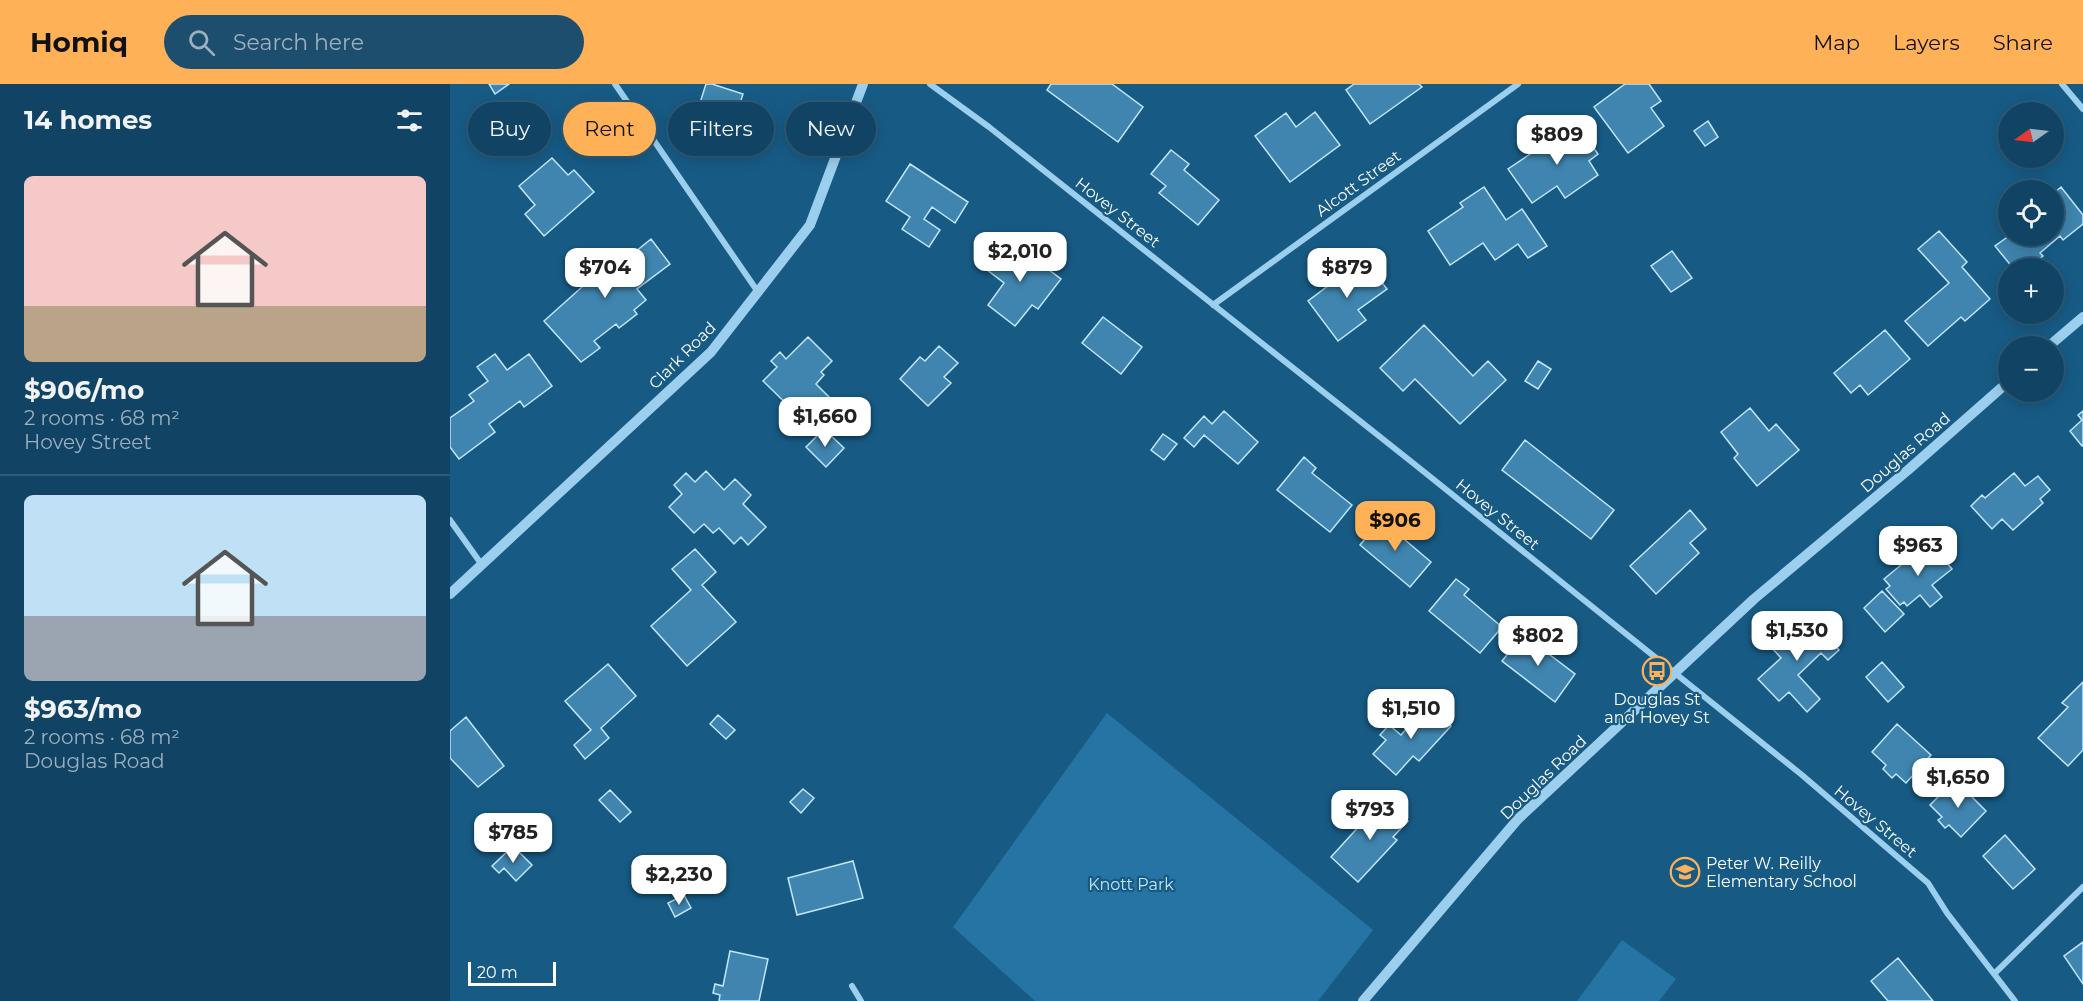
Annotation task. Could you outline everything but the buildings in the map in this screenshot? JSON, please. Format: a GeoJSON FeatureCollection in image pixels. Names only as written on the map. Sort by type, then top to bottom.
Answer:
{"type":"FeatureCollection","features":[{"type":"Feature","properties":{"kind":"street"},"geometry":{"type":"LineString","coordinates":[[615,84],[758,292]]}},
{"type":"Feature","properties":{"kind":"street","name":"Clark Road"},"geometry":{"type":"LineString","coordinates":[[450,594],[711,352],[810,225],[863,84]]}},
{"type":"Feature","properties":{"kind":"street","name":"Hovey Street"},"geometry":{"type":"LineString","coordinates":[[930,84],[989,127],[1213,304],[1802,775],[1928,883],[1947,913],[2015,1001]]}},
{"type":"Feature","properties":{"kind":"street","name":"Alcott Street"},"geometry":{"type":"LineString","coordinates":[[1213,304],[1518,84]]}},
{"type":"Feature","properties":{"kind":"street"},"geometry":{"type":"LineString","coordinates":[[2062,84],[2083,109]]}},
{"type":"Feature","properties":{"kind":"street"},"geometry":{"type":"LineString","coordinates":[[2061,336],[2083,317]]}},
{"type":"Feature","properties":{"kind":"street","name":"Douglas Road"},"geometry":{"type":"LineString","coordinates":[[1363,1001],[1518,819],[1754,599],[1908,470],[1998,391]]}},
{"type":"Feature","properties":{"kind":"street"},"geometry":{"type":"LineString","coordinates":[[450,520],[482,565]]}},
{"type":"Feature","properties":{"kind":"street"},"geometry":{"type":"LineString","coordinates":[[1994,974],[2083,886]]}},
{"type":"Feature","properties":{"kind":"street"},"geometry":{"type":"LineString","coordinates":[[852,986],[861,1001]]}},
{"type":"Feature","properties":{"kind":"green space","name":"Knott Park"},"geometry":{"type":"Polygon","coordinates":[[[1107,713],[1373,930],[1318,1001],[1035,1001],[953,927],[1107,713]]]}},
{"type":"Feature","properties":{"kind":"green space"},"geometry":{"type":"Polygon","coordinates":[[[1622,940],[1676,979],[1659,1001],[1577,1001],[1622,940]]]}},
{"type":"Feature","properties":{"kind":"place","name":"Douglas St and Hovey St"},"geometry":{"type":"Point","coordinates":[1657,671]}},
{"type":"Feature","properties":{"kind":"place","name":"Peter W. Reilly Elementary School"},"geometry":{"type":"Point","coordinates":[1685,872]}}]}
